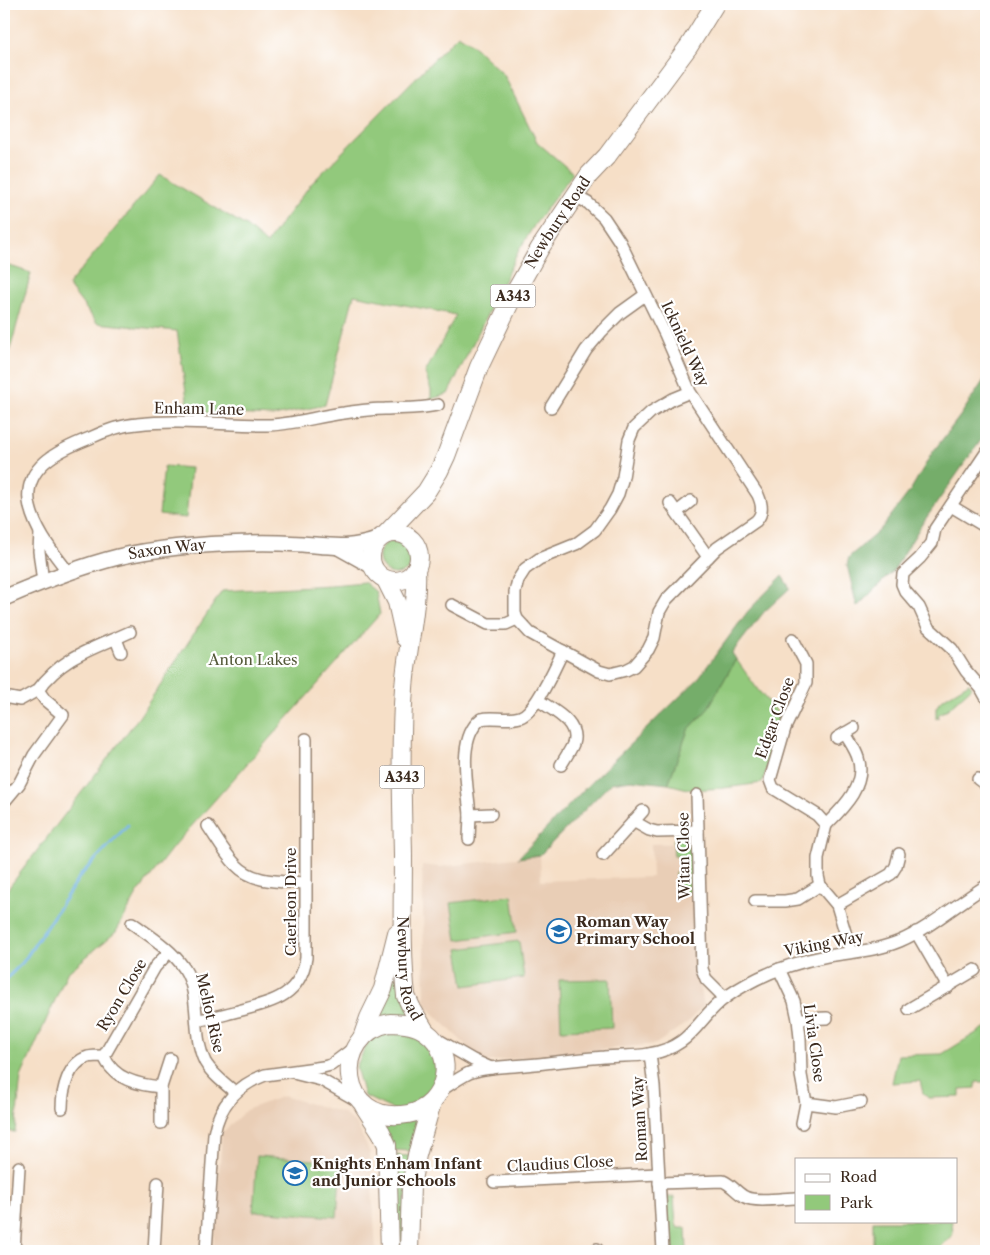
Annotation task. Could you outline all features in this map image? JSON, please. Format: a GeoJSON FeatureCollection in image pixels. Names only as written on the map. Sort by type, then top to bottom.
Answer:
{"type":"FeatureCollection","features":[{"type":"Feature","properties":{"kind":"main road","name":"Newbury Road"},"geometry":{"type":"LineString","coordinates":[[415,543],[416,521],[426,492],[446,456],[476,376],[513,296],[540,248],[589,175],[607,156],[654,93],[688,46],[714,4]]}},
{"type":"Feature","properties":{"kind":"main road","name":"Newbury Road"},"geometry":{"type":"LineString","coordinates":[[382,537],[426,492]]}},
{"type":"Feature","properties":{"kind":"main road"},"geometry":{"type":"LineString","coordinates":[[374,567],[372,553],[382,537],[399,533],[406,535],[415,543]]}},
{"type":"Feature","properties":{"kind":"main road","name":"A343"},"geometry":{"type":"LineString","coordinates":[[415,543],[419,556],[416,568]]}},
{"type":"Feature","properties":{"kind":"main road","name":"A343"},"geometry":{"type":"LineString","coordinates":[[374,567],[379,576],[386,580]]}},
{"type":"Feature","properties":{"kind":"main road","name":"Newbury Road"},"geometry":{"type":"LineString","coordinates":[[416,568],[417,582],[407,652],[402,727],[403,903],[406,996],[412,1010],[428,1033]]}},
{"type":"Feature","properties":{"kind":"main road"},"geometry":{"type":"LineString","coordinates":[[386,580],[393,582],[406,579],[416,568]]}},
{"type":"Feature","properties":{"kind":"main road","name":"Newbury Road"},"geometry":{"type":"LineString","coordinates":[[386,580],[397,602],[403,624],[407,652]]}},
{"type":"Feature","properties":{"kind":"main road","name":"Newbury Road"},"geometry":{"type":"LineString","coordinates":[[359,1043],[387,976],[403,903]]}},
{"type":"Feature","properties":{"kind":"main road"},"geometry":{"type":"LineString","coordinates":[[359,1043],[375,1028],[390,1023],[407,1024],[428,1033]]}},
{"type":"Feature","properties":{"kind":"main road","name":"A343"},"geometry":{"type":"LineString","coordinates":[[409,1251],[411,1185],[417,1154],[445,1076],[438,1046],[428,1033]]}},
{"type":"Feature","properties":{"kind":"main road","name":"A343"},"geometry":{"type":"LineString","coordinates":[[359,1043],[350,1064],[350,1080],[387,1145],[390,1251]]}},
{"type":"Feature","properties":{"kind":"main road"},"geometry":{"type":"LineString","coordinates":[[362,1104],[385,1114],[401,1115],[418,1111],[436,1097]]}},
{"type":"Feature","properties":{"kind":"street","name":"Icknield Way"},"geometry":{"type":"LineString","coordinates":[[575,196],[588,203],[611,227],[665,334],[690,392],[758,495],[762,511],[756,521],[724,542],[708,557]]}},
{"type":"Feature","properties":{"kind":"street"},"geometry":{"type":"LineString","coordinates":[[551,407],[586,350],[620,313],[645,295]]}},
{"type":"Feature","properties":{"kind":"street"},"geometry":{"type":"LineString","coordinates":[[690,392],[673,399],[651,412],[634,428],[629,440],[623,477],[618,494],[610,509],[594,530],[576,544],[540,559],[525,569],[518,580],[515,592],[517,619],[530,632],[605,673],[621,672],[632,668],[648,650],[654,638],[662,604],[708,557],[674,508],[691,500]]}},
{"type":"Feature","properties":{"kind":"street","name":"Enham Lane"},"geometry":{"type":"LineString","coordinates":[[68,572],[40,533],[29,501],[30,484],[39,468],[65,448],[122,426],[152,422],[266,425],[314,420],[342,413],[385,408],[417,409],[438,405]]}},
{"type":"Feature","properties":{"kind":"street"},"geometry":{"type":"LineString","coordinates":[[986,453],[934,529],[932,543],[903,574],[902,584],[905,591],[919,607],[928,627],[952,649],[966,671],[981,688],[986,698]]}},
{"type":"Feature","properties":{"kind":"street"},"geometry":{"type":"LineString","coordinates":[[951,506],[986,527]]}},
{"type":"Feature","properties":{"kind":"street","name":"Enham Lane"},"geometry":{"type":"LineString","coordinates":[[40,533],[39,551],[43,582]]}},
{"type":"Feature","properties":{"kind":"street","name":"Saxon Way"},"geometry":{"type":"LineString","coordinates":[[4,598],[68,572],[120,557],[172,548],[201,545],[280,543],[338,548],[360,546],[382,537]]}},
{"type":"Feature","properties":{"kind":"street","name":"Saxon Way"},"geometry":{"type":"LineString","coordinates":[[338,548],[374,567]]}},
{"type":"Feature","properties":{"kind":"street"},"geometry":{"type":"LineString","coordinates":[[452,605],[488,624],[506,624],[517,619]]}},
{"type":"Feature","properties":{"kind":"street"},"geometry":{"type":"LineString","coordinates":[[4,697],[20,700],[38,690],[51,674],[64,663],[130,632]]}},
{"type":"Feature","properties":{"kind":"street"},"geometry":{"type":"LineString","coordinates":[[116,639],[121,652]]}},
{"type":"Feature","properties":{"kind":"street","name":"Edgar Close"},"geometry":{"type":"LineString","coordinates":[[793,639],[806,664],[806,683],[785,728],[770,780],[773,788],[817,815],[826,826]]}},
{"type":"Feature","properties":{"kind":"street"},"geometry":{"type":"LineString","coordinates":[[469,840],[470,815],[466,776],[468,738],[474,726],[481,719],[520,717],[528,713],[538,700],[563,651]]}},
{"type":"Feature","properties":{"kind":"street"},"geometry":{"type":"LineString","coordinates":[[4,802],[18,784],[34,755],[68,718],[45,700],[38,690]]}},
{"type":"Feature","properties":{"kind":"street"},"geometry":{"type":"LineString","coordinates":[[538,700],[570,723],[572,744],[561,765]]}},
{"type":"Feature","properties":{"kind":"street"},"geometry":{"type":"LineString","coordinates":[[846,733],[858,758],[860,783],[840,811],[826,826],[818,858],[818,876],[820,884],[837,905],[851,952]]}},
{"type":"Feature","properties":{"kind":"street","name":"Caerleon Drive"},"geometry":{"type":"LineString","coordinates":[[197,1020],[216,1017],[275,1000],[289,992],[303,975],[306,958],[306,739]]}},
{"type":"Feature","properties":{"kind":"street","name":"Witan Close"},"geometry":{"type":"LineString","coordinates":[[697,795],[702,969],[706,979],[725,998]]}},
{"type":"Feature","properties":{"kind":"street"},"geometry":{"type":"LineString","coordinates":[[603,855],[642,811]]}},
{"type":"Feature","properties":{"kind":"street"},"geometry":{"type":"LineString","coordinates":[[470,815],[492,814]]}},
{"type":"Feature","properties":{"kind":"street"},"geometry":{"type":"LineString","coordinates":[[634,821],[649,830],[657,832],[698,831]]}},
{"type":"Feature","properties":{"kind":"street"},"geometry":{"type":"LineString","coordinates":[[208,826],[230,858],[244,872],[262,879],[306,883]]}},
{"type":"Feature","properties":{"kind":"street"},"geometry":{"type":"LineString","coordinates":[[837,905],[891,874],[896,866],[899,854]]}},
{"type":"Feature","properties":{"kind":"street"},"geometry":{"type":"LineString","coordinates":[[754,901],[798,899],[820,884]]}},
{"type":"Feature","properties":{"kind":"street","name":"Viking Way"},"geometry":{"type":"LineString","coordinates":[[650,1054],[678,1044],[686,1039],[725,998],[753,981],[803,961],[851,952],[870,951],[900,940],[916,932],[986,886]]}},
{"type":"Feature","properties":{"kind":"street","name":"Meliot Rise"},"geometry":{"type":"LineString","coordinates":[[132,922],[169,952],[189,977],[193,991],[200,1046],[205,1061],[215,1074],[235,1092]]}},
{"type":"Feature","properties":{"kind":"street"},"geometry":{"type":"LineString","coordinates":[[916,932],[948,987]]}},
{"type":"Feature","properties":{"kind":"street","name":"Ryon Close"},"geometry":{"type":"LineString","coordinates":[[104,1056],[155,967],[169,952]]}},
{"type":"Feature","properties":{"kind":"street","name":"Livia Close"},"geometry":{"type":"LineString","coordinates":[[779,969],[794,1001],[798,1019],[801,1075],[806,1103],[802,1123]]}},
{"type":"Feature","properties":{"kind":"street"},"geometry":{"type":"LineString","coordinates":[[910,1009],[974,970]]}},
{"type":"Feature","properties":{"kind":"street"},"geometry":{"type":"LineString","coordinates":[[798,1019],[827,1018]]}},
{"type":"Feature","properties":{"kind":"street"},"geometry":{"type":"LineString","coordinates":[[428,1033],[473,1060],[491,1068]]}},
{"type":"Feature","properties":{"kind":"street"},"geometry":{"type":"LineString","coordinates":[[206,1251],[216,1124],[220,1113],[235,1092],[265,1075],[316,1069],[331,1065],[359,1043]]}},
{"type":"Feature","properties":{"kind":"street","name":"Roman Way"},"geometry":{"type":"LineString","coordinates":[[491,1068],[604,1056],[650,1054],[654,1086],[662,1251]]}},
{"type":"Feature","properties":{"kind":"street","name":"Ryon Close"},"geometry":{"type":"LineString","coordinates":[[104,1056],[113,1069],[124,1078],[141,1084],[160,1087]]}},
{"type":"Feature","properties":{"kind":"street","name":"Ryon Close"},"geometry":{"type":"LineString","coordinates":[[62,1108],[64,1088],[74,1068],[80,1061],[89,1057],[104,1056]]}},
{"type":"Feature","properties":{"kind":"street"},"geometry":{"type":"LineString","coordinates":[[161,1123],[160,1087],[170,1059]]}},
{"type":"Feature","properties":{"kind":"street"},"geometry":{"type":"LineString","coordinates":[[436,1097],[471,1072],[491,1068]]}},
{"type":"Feature","properties":{"kind":"street"},"geometry":{"type":"LineString","coordinates":[[286,1072],[321,1080],[362,1104]]}},
{"type":"Feature","properties":{"kind":"street"},"geometry":{"type":"LineString","coordinates":[[806,1103],[836,1107],[861,1102]]}},
{"type":"Feature","properties":{"kind":"street"},"geometry":{"type":"LineString","coordinates":[[14,1251],[19,1168]]}},
{"type":"Feature","properties":{"kind":"street","name":"Claudius Close"},"geometry":{"type":"LineString","coordinates":[[494,1182],[658,1178],[723,1181],[728,1183],[742,1196],[750,1199],[795,1198]]}},
{"type":"Feature","properties":{"kind":"street"},"geometry":{"type":"LineString","coordinates":[[154,1251],[158,1183]]}},
{"type":"Feature","properties":{"kind":"shaded area","name":"Roman Way Primary School"},"geometry":{"type":"Polygon","coordinates":[[[693,843],[695,975],[704,1005],[688,1022],[656,1044],[483,1062],[425,1005],[422,865],[439,867],[540,855],[541,881],[652,877],[651,844],[693,843]]]}},
{"type":"Feature","properties":{"kind":"shaded area","name":"Knights Enham Infant and Junior Schools"},"geometry":{"type":"Polygon","coordinates":[[[283,1096],[343,1113],[357,1125],[370,1153],[376,1251],[213,1251],[222,1133],[246,1110],[283,1096]]]}},
{"type":"Feature","properties":{"kind":"green space"},"geometry":{"type":"Polygon","coordinates":[[[458,35],[469,42],[504,75],[537,142],[573,173],[535,224],[519,250],[448,394],[431,399],[431,390],[425,373],[456,315],[354,295],[325,405],[274,416],[189,412],[177,331],[97,323],[68,285],[160,175],[246,226],[267,244],[311,184],[458,35]]]}},
{"type":"Feature","properties":{"kind":"green space"},"geometry":{"type":"Polygon","coordinates":[[[4,264],[31,273],[4,372],[4,264]]]}},
{"type":"Feature","properties":{"kind":"green space"},"geometry":{"type":"Polygon","coordinates":[[[986,377],[986,433],[922,524],[894,570],[857,607],[847,565],[849,557],[880,530],[910,491],[932,453],[986,377]]]}},
{"type":"Feature","properties":{"kind":"green space"},"geometry":{"type":"Polygon","coordinates":[[[164,466],[191,468],[186,518],[159,515],[164,466]]]}},
{"type":"Feature","properties":{"kind":"green space"},"geometry":{"type":"Polygon","coordinates":[[[396,540],[403,541],[408,545],[412,550],[412,564],[408,569],[403,573],[396,574],[389,573],[384,569],[380,564],[379,557],[380,550],[384,545],[389,541],[396,540]]]}},
{"type":"Feature","properties":{"kind":"green space"},"geometry":{"type":"Polygon","coordinates":[[[782,576],[790,588],[764,612],[732,653],[736,659],[707,710],[688,730],[668,784],[631,780],[611,783],[540,855],[518,858],[594,779],[697,680],[748,611],[782,576]]]}},
{"type":"Feature","properties":{"kind":"green space","name":"Anton Lakes"},"geometry":{"type":"Polygon","coordinates":[[[364,582],[376,592],[380,614],[173,847],[137,894],[116,932],[67,973],[21,1077],[15,1132],[4,1131],[4,894],[139,717],[222,591],[364,582]]]}},
{"type":"Feature","properties":{"kind":"green space"},"geometry":{"type":"Polygon","coordinates":[[[736,659],[758,690],[783,719],[762,783],[692,790],[668,784],[688,730],[707,710],[736,659]]]}},
{"type":"Feature","properties":{"kind":"green space"},"geometry":{"type":"Polygon","coordinates":[[[969,683],[972,687],[949,708],[938,715],[939,717],[936,719],[936,708],[941,700],[969,683]]]}},
{"type":"Feature","properties":{"kind":"green space"},"geometry":{"type":"Polygon","coordinates":[[[685,837],[690,842],[691,853],[693,853],[694,887],[690,891],[681,892],[676,886],[675,872],[683,872],[682,856],[674,856],[673,840],[685,837]]]}},
{"type":"Feature","properties":{"kind":"green space"},"geometry":{"type":"Polygon","coordinates":[[[512,895],[517,932],[457,940],[451,903],[512,895]]]}},
{"type":"Feature","properties":{"kind":"green space"},"geometry":{"type":"Polygon","coordinates":[[[519,941],[524,978],[464,986],[458,949],[519,941]]]}},
{"type":"Feature","properties":{"kind":"green space"},"geometry":{"type":"Polygon","coordinates":[[[397,968],[411,1017],[375,1023],[397,968]]]}},
{"type":"Feature","properties":{"kind":"green space"},"geometry":{"type":"Polygon","coordinates":[[[610,979],[612,1028],[561,1030],[559,980],[610,979]]]}},
{"type":"Feature","properties":{"kind":"green space"},"geometry":{"type":"Polygon","coordinates":[[[986,1027],[986,1082],[976,1082],[976,1088],[960,1089],[960,1097],[928,1098],[923,1093],[920,1081],[892,1083],[898,1055],[942,1054],[986,1027]]]}},
{"type":"Feature","properties":{"kind":"green space"},"geometry":{"type":"Polygon","coordinates":[[[389,1030],[418,1035],[433,1051],[438,1073],[426,1100],[398,1112],[364,1096],[356,1067],[369,1040],[389,1030]]]}},
{"type":"Feature","properties":{"kind":"green space"},"geometry":{"type":"Polygon","coordinates":[[[425,1116],[410,1151],[391,1150],[379,1120],[399,1123],[425,1116]]]}},
{"type":"Feature","properties":{"kind":"green space"},"geometry":{"type":"Polygon","coordinates":[[[393,1155],[413,1156],[404,1251],[396,1251],[393,1155]]]}},
{"type":"Feature","properties":{"kind":"green space"},"geometry":{"type":"Polygon","coordinates":[[[257,1156],[341,1162],[337,1217],[253,1211],[257,1156]]]}},
{"type":"Feature","properties":{"kind":"green space"},"geometry":{"type":"Polygon","coordinates":[[[666,1197],[674,1197],[676,1224],[678,1228],[686,1228],[687,1251],[668,1251],[666,1197]]]}},
{"type":"Feature","properties":{"kind":"green space"},"geometry":{"type":"Polygon","coordinates":[[[873,1222],[952,1222],[953,1234],[937,1251],[873,1251],[873,1222]]]}},
{"type":"Feature","properties":{"kind":"waterway"},"geometry":{"type":"LineString","coordinates":[[4,981],[23,962],[80,876],[128,825]]}},
{"type":"Feature","properties":{"kind":"place","name":"Roman Way Primary School"},"geometry":{"type":"Point","coordinates":[559,931]}},
{"type":"Feature","properties":{"kind":"place","name":"Knights Enham Infant and Junior Schools"},"geometry":{"type":"Point","coordinates":[295,1173]}}]}
